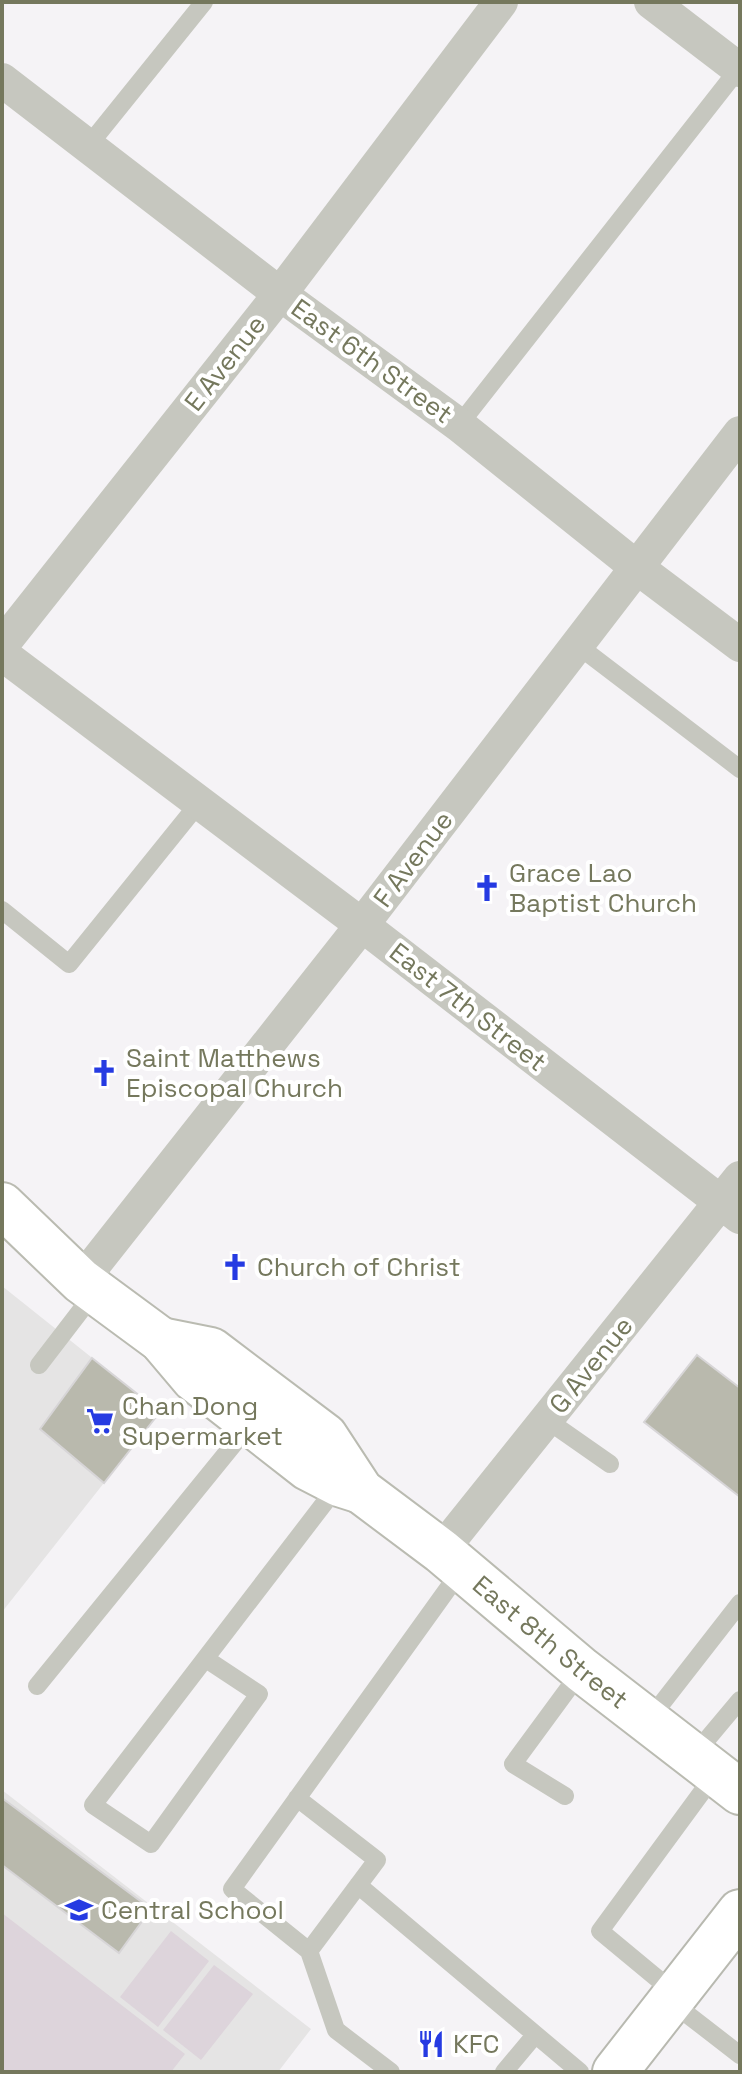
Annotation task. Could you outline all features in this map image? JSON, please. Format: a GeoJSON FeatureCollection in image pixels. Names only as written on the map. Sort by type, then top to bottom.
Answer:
{"type":"FeatureCollection","features":[{"type":"Feature","properties":{"kind":"main road","name":"East 8th Street"},"geometry":{"type":"LineString","coordinates":[[2,1206],[88,1287],[161,1340],[194,1379],[308,1468],[350,1487],[452,1560],[582,1670],[716,1774]]}},
{"type":"Feature","properties":{"kind":"main road","name":"East 8th Street"},"geometry":{"type":"LineString","coordinates":[[161,1340],[211,1350],[325,1436],[350,1487]]}},
{"type":"Feature","properties":{"kind":"main road"},"geometry":{"type":"LineString","coordinates":[[615,2072],[740,1912]]}},
{"type":"Feature","properties":{"kind":"street","name":"E Avenue"},"geometry":{"type":"LineString","coordinates":[[2,645],[280,294],[501,2]]}},
{"type":"Feature","properties":{"kind":"street"},"geometry":{"type":"LineString","coordinates":[[651,2],[739,68]]}},
{"type":"Feature","properties":{"kind":"street","name":"East 6th Street"},"geometry":{"type":"LineString","coordinates":[[2,80],[280,294],[459,425],[635,566],[740,645]]}},
{"type":"Feature","properties":{"kind":"street","name":"F Avenue"},"geometry":{"type":"LineString","coordinates":[[88,1287],[635,566],[740,433]]}},
{"type":"Feature","properties":{"kind":"street","name":"East 7th Street"},"geometry":{"type":"LineString","coordinates":[[2,654],[734,1199]]}},
{"type":"Feature","properties":{"kind":"street","name":"G Avenue"},"geometry":{"type":"LineString","coordinates":[[452,1560],[547,1420],[734,1199]]}},
{"type":"Feature","properties":{"kind":"lane"},"geometry":{"type":"LineString","coordinates":[[88,146],[204,2]]}},
{"type":"Feature","properties":{"kind":"lane"},"geometry":{"type":"LineString","coordinates":[[459,425],[739,68]]}},
{"type":"Feature","properties":{"kind":"lane"},"geometry":{"type":"LineString","coordinates":[[576,644],[740,769]]}},
{"type":"Feature","properties":{"kind":"lane"},"geometry":{"type":"LineString","coordinates":[[2,910],[69,964],[199,803]]}},
{"type":"Feature","properties":{"kind":"lane"},"geometry":{"type":"LineString","coordinates":[[39,1365],[88,1287]]}},
{"type":"Feature","properties":{"kind":"lane"},"geometry":{"type":"LineString","coordinates":[[547,1420],[610,1464]]}},
{"type":"Feature","properties":{"kind":"lane"},"geometry":{"type":"LineString","coordinates":[[37,1686],[251,1423]]}},
{"type":"Feature","properties":{"kind":"lane"},"geometry":{"type":"LineString","coordinates":[[206,1659],[259,1694],[151,1844],[93,1805],[206,1659],[350,1487]]}},
{"type":"Feature","properties":{"kind":"lane"},"geometry":{"type":"LineString","coordinates":[[391,2072],[336,2030],[309,1951],[232,1889],[297,1798],[452,1560]]}},
{"type":"Feature","properties":{"kind":"lane"},"geometry":{"type":"LineString","coordinates":[[648,1721],[740,1603]]}},
{"type":"Feature","properties":{"kind":"lane"},"geometry":{"type":"LineString","coordinates":[[565,1796],[513,1764],[582,1670]]}},
{"type":"Feature","properties":{"kind":"lane"},"geometry":{"type":"LineString","coordinates":[[737,2047],[673,1998],[600,1931],[716,1774],[740,1700]]}},
{"type":"Feature","properties":{"kind":"lane"},"geometry":{"type":"LineString","coordinates":[[297,1798],[377,1860],[309,1951]]}},
{"type":"Feature","properties":{"kind":"lane"},"geometry":{"type":"LineString","coordinates":[[358,1885],[580,2072]]}},
{"type":"Feature","properties":{"kind":"lane"},"geometry":{"type":"LineString","coordinates":[[504,2072],[535,2035]]}},
{"type":"Feature","properties":{"kind":"shaded area"},"geometry":{"type":"Polygon","coordinates":[[[2,1286],[160,1412],[2,1612],[2,1286]]]}},
{"type":"Feature","properties":{"kind":"shaded area","name":"Central School"},"geometry":{"type":"Polygon","coordinates":[[[2,1790],[311,2029],[278,2072],[2,2072],[2,1790]]]}},
{"type":"Feature","properties":{"kind":"shaded area"},"geometry":{"type":"Polygon","coordinates":[[[2,1913],[185,2054],[171,2072],[2,2072],[2,1913]]]}},
{"type":"Feature","properties":{"kind":"shaded area"},"geometry":{"type":"Polygon","coordinates":[[[171,1931],[209,1961],[158,2027],[120,1997],[171,1931]]]}},
{"type":"Feature","properties":{"kind":"shaded area"},"geometry":{"type":"Polygon","coordinates":[[[214,1965],[253,1994],[201,2060],[163,2030],[214,1965]]]}},
{"type":"Feature","properties":{"kind":"building"},"geometry":{"type":"Polygon","coordinates":[[[697,1355],[740,1388],[740,1497],[644,1422],[697,1355]]]}},
{"type":"Feature","properties":{"kind":"building","name":"Chan Dong Supermarket"},"geometry":{"type":"Polygon","coordinates":[[[92,1358],[160,1412],[104,1483],[40,1429],[92,1358]]]}},
{"type":"Feature","properties":{"kind":"building"},"geometry":{"type":"Polygon","coordinates":[[[2,1798],[151,1909],[119,1953],[2,1865],[2,1798]]]}},
{"type":"Feature","properties":{"kind":"place","name":"Grace Lao Baptist Church"},"geometry":{"type":"Point","coordinates":[487,888]}},
{"type":"Feature","properties":{"kind":"place","name":"Saint Matthews Episcopal Church"},"geometry":{"type":"Point","coordinates":[104,1073]}},
{"type":"Feature","properties":{"kind":"place","name":"Church of Christ"},"geometry":{"type":"Point","coordinates":[235,1267]}},
{"type":"Feature","properties":{"kind":"place","name":"Chan Dong Supermarket"},"geometry":{"type":"Point","coordinates":[100,1421]}},
{"type":"Feature","properties":{"kind":"place","name":"Central School"},"geometry":{"type":"Point","coordinates":[79,1910]}},
{"type":"Feature","properties":{"kind":"place","name":"KFC"},"geometry":{"type":"Point","coordinates":[431,2044]}}]}
